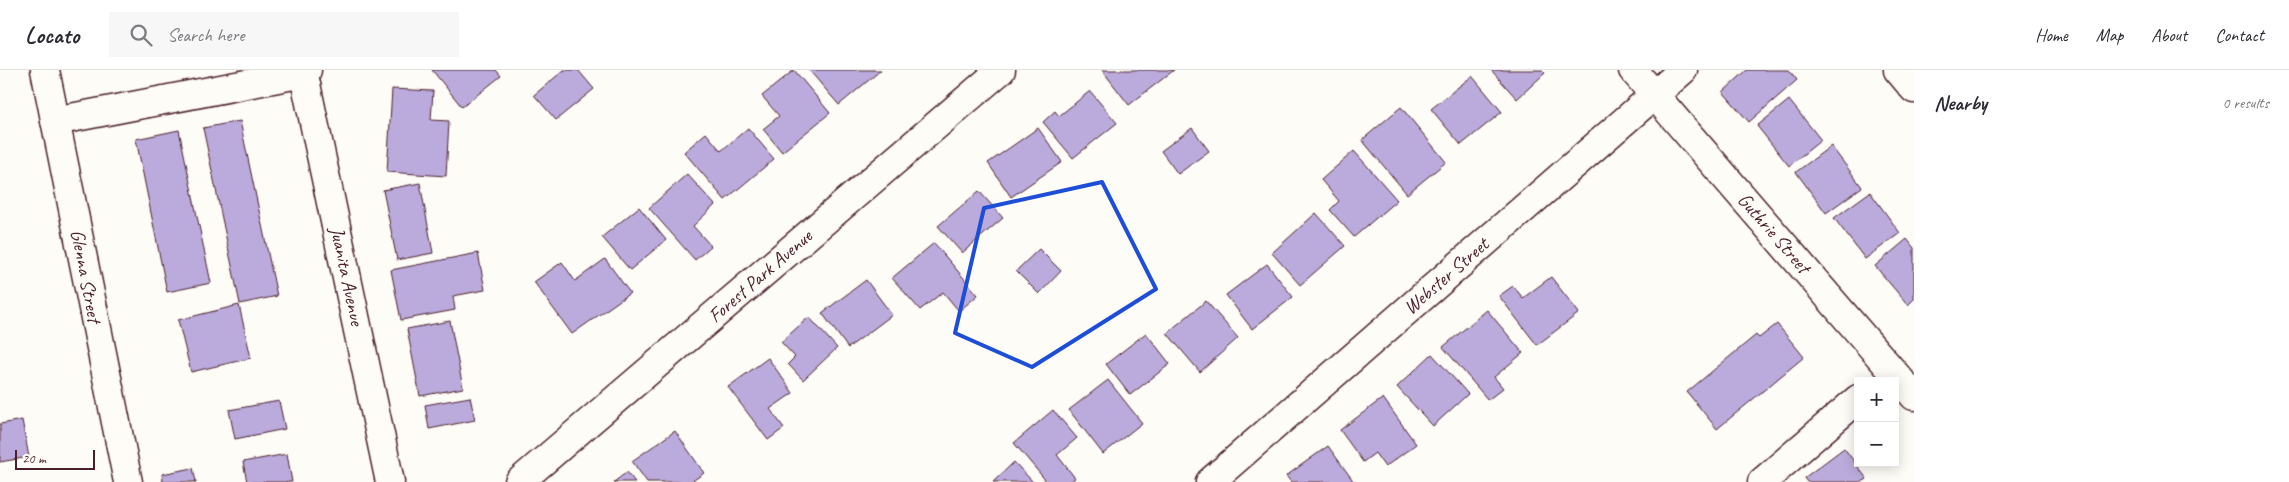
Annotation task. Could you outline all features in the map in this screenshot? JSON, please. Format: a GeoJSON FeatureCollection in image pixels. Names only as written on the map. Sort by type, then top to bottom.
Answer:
{"type":"FeatureCollection","features":[{"type":"Feature","properties":{"kind":"street","name":"Glenna Street"},"geometry":{"type":"LineString","coordinates":[[45,70],[128,482]]}},
{"type":"Feature","properties":{"kind":"street","name":"Forest Park Avenue"},"geometry":{"type":"LineString","coordinates":[[519,482],[1001,70]]}},
{"type":"Feature","properties":{"kind":"street","name":"Guthrie Street"},"geometry":{"type":"LineString","coordinates":[[1633,70],[1655,94],[1886,375],[1914,396]]}},
{"type":"Feature","properties":{"kind":"street","name":"Webster Street"},"geometry":{"type":"LineString","coordinates":[[1227,477],[1683,70]]}},
{"type":"Feature","properties":{"kind":"street"},"geometry":{"type":"LineString","coordinates":[[1898,70],[1914,89]]}},
{"type":"Feature","properties":{"kind":"street"},"geometry":{"type":"LineString","coordinates":[[55,121],[305,71]]}},
{"type":"Feature","properties":{"kind":"street","name":"Juanita Avenue"},"geometry":{"type":"LineString","coordinates":[[305,71],[390,482]]}},
{"type":"Feature","properties":{"kind":"street"},"geometry":{"type":"LineString","coordinates":[[1762,482],[1854,402]]}},
{"type":"Feature","properties":{"kind":"highlighted area"},"geometry":{"type":"Polygon","coordinates":[[[1102,182],[1156,289],[1032,367],[955,333],[984,208],[1102,182]]]}},
{"type":"Feature","properties":{"kind":"building"},"geometry":{"type":"Polygon","coordinates":[[[432,70],[496,70],[501,76],[462,107],[432,70]]]}},
{"type":"Feature","properties":{"kind":"building"},"geometry":{"type":"Polygon","coordinates":[[[564,70],[578,70],[594,89],[556,120],[534,95],[564,70]]]}},
{"type":"Feature","properties":{"kind":"building"},"geometry":{"type":"Polygon","coordinates":[[[794,70],[830,113],[782,152],[763,129],[779,116],[762,96],[794,70]]]}},
{"type":"Feature","properties":{"kind":"building"},"geometry":{"type":"Polygon","coordinates":[[[809,70],[881,70],[839,105],[809,70]]]}},
{"type":"Feature","properties":{"kind":"building"},"geometry":{"type":"Polygon","coordinates":[[[1102,70],[1174,70],[1129,105],[1102,70]]]}},
{"type":"Feature","properties":{"kind":"building"},"geometry":{"type":"Polygon","coordinates":[[[1491,70],[1542,70],[1545,73],[1517,99],[1491,70]]]}},
{"type":"Feature","properties":{"kind":"building"},"geometry":{"type":"Polygon","coordinates":[[[1747,70],[1789,70],[1797,80],[1749,122],[1723,92],[1747,70]]]}},
{"type":"Feature","properties":{"kind":"building"},"geometry":{"type":"Polygon","coordinates":[[[1472,76],[1502,112],[1461,145],[1431,109],[1472,76]]]}},
{"type":"Feature","properties":{"kind":"building"},"geometry":{"type":"Polygon","coordinates":[[[392,89],[433,91],[431,120],[449,121],[446,176],[387,172],[392,89]]]}},
{"type":"Feature","properties":{"kind":"building"},"geometry":{"type":"Polygon","coordinates":[[[1090,91],[1117,123],[1073,158],[1043,122],[1055,111],[1059,116],[1090,91]]]}},
{"type":"Feature","properties":{"kind":"building"},"geometry":{"type":"Polygon","coordinates":[[[1789,100],[1821,140],[1789,166],[1757,126],[1789,100]]]}},
{"type":"Feature","properties":{"kind":"building"},"geometry":{"type":"Polygon","coordinates":[[[1401,107],[1446,162],[1407,194],[1362,140],[1401,107]]]}},
{"type":"Feature","properties":{"kind":"building"},"geometry":{"type":"Polygon","coordinates":[[[240,121],[277,296],[240,304],[203,128],[240,121]]]}},
{"type":"Feature","properties":{"kind":"building"},"geometry":{"type":"Polygon","coordinates":[[[748,128],[774,159],[725,200],[684,152],[706,133],[721,151],[748,128]]]}},
{"type":"Feature","properties":{"kind":"building"},"geometry":{"type":"Polygon","coordinates":[[[1038,128],[1062,162],[1011,197],[988,163],[1038,128]]]}},
{"type":"Feature","properties":{"kind":"building"},"geometry":{"type":"Polygon","coordinates":[[[1192,128],[1209,151],[1178,174],[1161,151],[1192,128]]]}},
{"type":"Feature","properties":{"kind":"building"},"geometry":{"type":"Polygon","coordinates":[[[179,130],[211,283],[167,292],[136,139],[179,130]]]}},
{"type":"Feature","properties":{"kind":"building"},"geometry":{"type":"Polygon","coordinates":[[[1831,146],[1862,187],[1826,213],[1796,172],[1831,146]]]}},
{"type":"Feature","properties":{"kind":"building"},"geometry":{"type":"Polygon","coordinates":[[[1354,151],[1397,200],[1354,237],[1330,210],[1339,201],[1321,180],[1354,151]]]}},
{"type":"Feature","properties":{"kind":"building"},"geometry":{"type":"Polygon","coordinates":[[[687,174],[715,205],[693,226],[711,246],[695,260],[649,208],[687,174]]]}},
{"type":"Feature","properties":{"kind":"building"},"geometry":{"type":"Polygon","coordinates":[[[420,183],[433,253],[397,260],[383,190],[420,183]]]}},
{"type":"Feature","properties":{"kind":"building"},"geometry":{"type":"Polygon","coordinates":[[[979,191],[1003,218],[962,253],[938,226],[979,191]]]}},
{"type":"Feature","properties":{"kind":"building"},"geometry":{"type":"Polygon","coordinates":[[[1870,192],[1900,233],[1865,259],[1834,218],[1870,192]]]}},
{"type":"Feature","properties":{"kind":"building"},"geometry":{"type":"Polygon","coordinates":[[[639,207],[666,240],[630,270],[602,237],[639,207]]]}},
{"type":"Feature","properties":{"kind":"building"},"geometry":{"type":"Polygon","coordinates":[[[1316,213],[1345,246],[1300,285],[1272,253],[1316,213]]]}},
{"type":"Feature","properties":{"kind":"building"},"geometry":{"type":"Polygon","coordinates":[[[1907,239],[1914,248],[1914,299],[1908,305],[1875,266],[1907,239]]]}},
{"type":"Feature","properties":{"kind":"building"},"geometry":{"type":"Polygon","coordinates":[[[934,243],[978,295],[959,311],[943,292],[920,310],[892,278],[934,243]]]}},
{"type":"Feature","properties":{"kind":"building"},"geometry":{"type":"Polygon","coordinates":[[[1039,249],[1061,271],[1039,294],[1016,271],[1039,249]]]}},
{"type":"Feature","properties":{"kind":"building"},"geometry":{"type":"Polygon","coordinates":[[[478,253],[485,290],[453,296],[455,310],[401,320],[391,270],[478,253]]]}},
{"type":"Feature","properties":{"kind":"building"},"geometry":{"type":"Polygon","coordinates":[[[605,259],[630,293],[572,334],[534,282],[562,262],[575,281],[605,259]]]}},
{"type":"Feature","properties":{"kind":"building"},"geometry":{"type":"Polygon","coordinates":[[[1267,264],[1293,297],[1252,329],[1226,295],[1267,264]]]}},
{"type":"Feature","properties":{"kind":"building"},"geometry":{"type":"Polygon","coordinates":[[[1551,277],[1579,313],[1537,345],[1499,296],[1513,286],[1523,298],[1551,277]]]}},
{"type":"Feature","properties":{"kind":"building"},"geometry":{"type":"Polygon","coordinates":[[[866,280],[892,315],[848,348],[822,313],[866,280]]]}},
{"type":"Feature","properties":{"kind":"building"},"geometry":{"type":"Polygon","coordinates":[[[1206,301],[1238,338],[1200,372],[1167,333],[1206,301]]]}},
{"type":"Feature","properties":{"kind":"building"},"geometry":{"type":"Polygon","coordinates":[[[239,305],[251,358],[191,372],[178,320],[239,305]]]}},
{"type":"Feature","properties":{"kind":"building"},"geometry":{"type":"Polygon","coordinates":[[[1487,310],[1523,353],[1494,377],[1503,388],[1488,400],[1443,347],[1487,310]]]}},
{"type":"Feature","properties":{"kind":"building"},"geometry":{"type":"Polygon","coordinates":[[[809,317],[837,348],[803,380],[788,364],[795,357],[781,342],[809,317]]]}},
{"type":"Feature","properties":{"kind":"building"},"geometry":{"type":"Polygon","coordinates":[[[450,321],[463,388],[420,396],[407,329],[450,321]]]}},
{"type":"Feature","properties":{"kind":"building"},"geometry":{"type":"Polygon","coordinates":[[[1777,324],[1804,357],[1717,429],[1687,392],[1756,335],[1759,338],[1777,324]]]}},
{"type":"Feature","properties":{"kind":"building"},"geometry":{"type":"Polygon","coordinates":[[[1146,333],[1170,364],[1130,395],[1106,364],[1146,333]]]}},
{"type":"Feature","properties":{"kind":"building"},"geometry":{"type":"Polygon","coordinates":[[[1432,354],[1468,394],[1433,426],[1397,387],[1432,354]]]}},
{"type":"Feature","properties":{"kind":"building"},"geometry":{"type":"Polygon","coordinates":[[[768,358],[793,393],[770,409],[784,428],[768,440],[728,387],[768,358]]]}},
{"type":"Feature","properties":{"kind":"building"},"geometry":{"type":"Polygon","coordinates":[[[1108,380],[1142,423],[1103,454],[1069,410],[1108,380]]]}},
{"type":"Feature","properties":{"kind":"building"},"geometry":{"type":"Polygon","coordinates":[[[470,397],[475,420],[429,429],[425,405],[470,397]]]}},
{"type":"Feature","properties":{"kind":"building"},"geometry":{"type":"Polygon","coordinates":[[[1383,398],[1416,444],[1385,467],[1375,453],[1363,462],[1340,430],[1383,398]]]}},
{"type":"Feature","properties":{"kind":"building"},"geometry":{"type":"Polygon","coordinates":[[[279,401],[285,429],[235,439],[229,410],[279,401]]]}},
{"type":"Feature","properties":{"kind":"building"},"geometry":{"type":"Polygon","coordinates":[[[1053,410],[1077,438],[1057,455],[1075,478],[1070,482],[1047,482],[1014,443],[1053,410]]]}},
{"type":"Feature","properties":{"kind":"building"},"geometry":{"type":"Polygon","coordinates":[[[22,420],[29,457],[0,462],[0,424],[22,420]]]}},
{"type":"Feature","properties":{"kind":"building"},"geometry":{"type":"Polygon","coordinates":[[[675,431],[704,473],[691,482],[647,482],[632,461],[675,431]]]}},
{"type":"Feature","properties":{"kind":"building"},"geometry":{"type":"Polygon","coordinates":[[[1328,446],[1354,482],[1291,482],[1286,476],[1328,446]]]}},
{"type":"Feature","properties":{"kind":"building"},"geometry":{"type":"Polygon","coordinates":[[[1844,448],[1854,461],[1854,467],[1858,467],[1867,479],[1862,482],[1807,482],[1804,478],[1844,448]]]}},
{"type":"Feature","properties":{"kind":"building"},"geometry":{"type":"Polygon","coordinates":[[[287,454],[292,482],[247,482],[243,462],[287,454]]]}},
{"type":"Feature","properties":{"kind":"building"},"geometry":{"type":"Polygon","coordinates":[[[1014,462],[1033,482],[993,482],[1014,462]]]}},
{"type":"Feature","properties":{"kind":"building"},"geometry":{"type":"Polygon","coordinates":[[[193,468],[196,482],[163,482],[162,474],[193,468]]]}},
{"type":"Feature","properties":{"kind":"building"},"geometry":{"type":"Polygon","coordinates":[[[627,472],[635,482],[614,482],[627,472]]]}}]}
